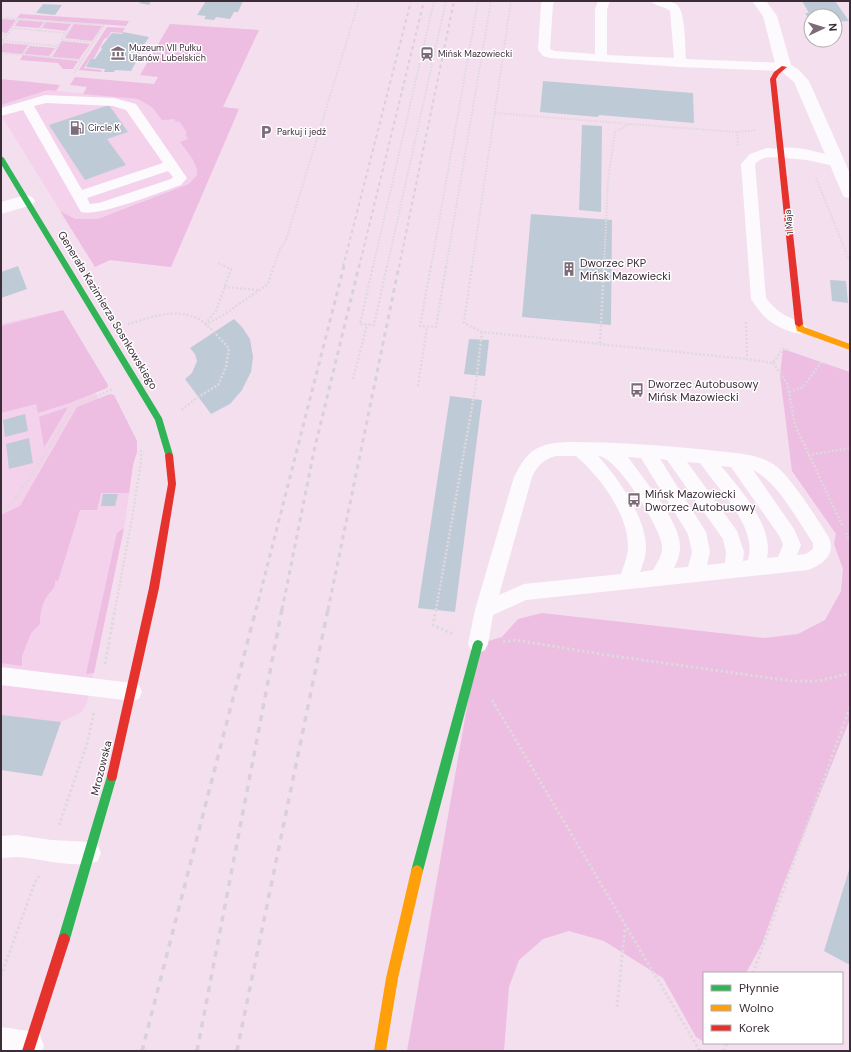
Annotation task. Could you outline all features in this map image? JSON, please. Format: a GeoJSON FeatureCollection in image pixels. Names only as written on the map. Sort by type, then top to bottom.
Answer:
{"type":"FeatureCollection","features":[{"type":"Feature","properties":{"kind":"street"},"geometry":{"type":"LineString","coordinates":[[759,1],[770,16],[784,67],[794,73],[801,81],[850,193]]}},
{"type":"Feature","properties":{"kind":"street","name":"1 Maja"},"geometry":{"type":"LineString","coordinates":[[784,67],[776,73],[773,79],[775,152],[800,329]]}},
{"type":"Feature","properties":{"kind":"street"},"geometry":{"type":"LineString","coordinates":[[775,152],[807,155],[837,162]]}},
{"type":"Feature","properties":{"kind":"street","name":"Generała Kazimierza Sosnkowskiego"},"geometry":{"type":"LineString","coordinates":[[1,158],[159,420],[169,450],[172,484]]}},
{"type":"Feature","properties":{"kind":"street"},"geometry":{"type":"LineString","coordinates":[[1,208],[26,201]]}},
{"type":"Feature","properties":{"kind":"street"},"geometry":{"type":"LineString","coordinates":[[800,329],[850,347]]}},
{"type":"Feature","properties":{"kind":"street","name":"Mrozowska"},"geometry":{"type":"LineString","coordinates":[[29,1049],[110,784],[132,692],[154,588],[172,484]]}},
{"type":"Feature","properties":{"kind":"street"},"geometry":{"type":"LineString","coordinates":[[380,1051],[392,978],[424,845],[478,644]]}},
{"type":"Feature","properties":{"kind":"street"},"geometry":{"type":"LineString","coordinates":[[1,1042],[29,1049]]}},
{"type":"Feature","properties":{"kind":"lane"},"geometry":{"type":"LineString","coordinates":[[549,1],[547,4],[544,50],[554,55],[680,63],[784,67]]}},
{"type":"Feature","properties":{"kind":"lane"},"geometry":{"type":"LineString","coordinates":[[601,58],[601,9],[604,1]]}},
{"type":"Feature","properties":{"kind":"lane"},"geometry":{"type":"LineString","coordinates":[[657,1],[672,6],[676,10],[680,63]]}},
{"type":"Feature","properties":{"kind":"lane"},"geometry":{"type":"LineString","coordinates":[[1,112],[26,104],[45,99],[114,102],[131,107],[171,165],[79,196],[26,104]]}},
{"type":"Feature","properties":{"kind":"lane"},"geometry":{"type":"LineString","coordinates":[[775,152],[755,157],[748,164],[759,299],[770,313],[778,319],[800,329]]}},
{"type":"Feature","properties":{"kind":"lane"},"geometry":{"type":"LineString","coordinates":[[580,449],[600,468],[619,498],[635,530],[638,547],[628,581]]}},
{"type":"Feature","properties":{"kind":"lane"},"geometry":{"type":"LineString","coordinates":[[605,449],[620,460],[633,475],[669,531],[672,545],[669,559],[658,578]]}},
{"type":"Feature","properties":{"kind":"lane"},"geometry":{"type":"LineString","coordinates":[[478,644],[485,610],[523,477],[529,465],[540,454],[557,450],[605,449],[646,451],[751,462],[767,469],[780,481],[822,540],[822,554],[808,562],[524,592],[485,610]]}},
{"type":"Feature","properties":{"kind":"lane"},"geometry":{"type":"LineString","coordinates":[[646,451],[697,532],[701,552],[695,573]]}},
{"type":"Feature","properties":{"kind":"lane"},"geometry":{"type":"LineString","coordinates":[[672,454],[731,536],[735,552],[733,570]]}},
{"type":"Feature","properties":{"kind":"lane"},"geometry":{"type":"LineString","coordinates":[[705,457],[748,516],[757,532],[760,547],[759,558],[754,568]]}},
{"type":"Feature","properties":{"kind":"lane"},"geometry":{"type":"LineString","coordinates":[[736,460],[788,534],[792,545],[784,565]]}},
{"type":"Feature","properties":{"kind":"lane"},"geometry":{"type":"LineString","coordinates":[[1,676],[132,692]]}},
{"type":"Feature","properties":{"kind":"lane"},"geometry":{"type":"LineString","coordinates":[[1,847],[17,846],[51,851],[90,853]]}},
{"type":"Feature","properties":{"kind":"path"},"geometry":{"type":"LineString","coordinates":[[205,325],[222,316],[268,284],[280,249],[286,240],[359,1]]}},
{"type":"Feature","properties":{"kind":"path"},"geometry":{"type":"LineString","coordinates":[[434,1],[360,324],[374,325],[446,1]]}},
{"type":"Feature","properties":{"kind":"path"},"geometry":{"type":"LineString","coordinates":[[478,1],[420,326],[436,327],[491,1]]}},
{"type":"Feature","properties":{"kind":"path"},"geometry":{"type":"LineString","coordinates":[[511,1],[464,323],[482,332],[747,359]]}},
{"type":"Feature","properties":{"kind":"path"},"geometry":{"type":"LineString","coordinates":[[1,18],[104,25],[74,73]]}},
{"type":"Feature","properties":{"kind":"path"},"geometry":{"type":"LineString","coordinates":[[2,42],[18,19]]}},
{"type":"Feature","properties":{"kind":"path"},"geometry":{"type":"LineString","coordinates":[[39,31],[46,21]]}},
{"type":"Feature","properties":{"kind":"path"},"geometry":{"type":"LineString","coordinates":[[49,57],[73,23]]}},
{"type":"Feature","properties":{"kind":"path"},"geometry":{"type":"LineString","coordinates":[[12,28],[66,33]]}},
{"type":"Feature","properties":{"kind":"path"},"geometry":{"type":"LineString","coordinates":[[1,34],[8,34]]}},
{"type":"Feature","properties":{"kind":"path"},"geometry":{"type":"LineString","coordinates":[[62,40],[93,42]]}},
{"type":"Feature","properties":{"kind":"path"},"geometry":{"type":"LineString","coordinates":[[2,42],[57,46]]}},
{"type":"Feature","properties":{"kind":"path"},"geometry":{"type":"LineString","coordinates":[[22,55],[30,44]]}},
{"type":"Feature","properties":{"kind":"path"},"geometry":{"type":"LineString","coordinates":[[1,52],[82,60]]}},
{"type":"Feature","properties":{"kind":"path"},"geometry":{"type":"LineString","coordinates":[[495,113],[737,132]]}},
{"type":"Feature","properties":{"kind":"path"},"geometry":{"type":"LineString","coordinates":[[600,343],[608,180],[615,132],[630,124]]}},
{"type":"Feature","properties":{"kind":"path"},"geometry":{"type":"LineString","coordinates":[[807,155],[850,262]]}},
{"type":"Feature","properties":{"kind":"path"},"geometry":{"type":"LineString","coordinates":[[205,325],[216,311],[231,269],[218,263]]}},
{"type":"Feature","properties":{"kind":"path"},"geometry":{"type":"LineString","coordinates":[[224,287],[259,290]]}},
{"type":"Feature","properties":{"kind":"path"},"geometry":{"type":"LineString","coordinates":[[166,314],[188,315],[199,320],[229,348],[226,367],[218,385],[198,397]]}},
{"type":"Feature","properties":{"kind":"path"},"geometry":{"type":"LineString","coordinates":[[353,379],[367,325]]}},
{"type":"Feature","properties":{"kind":"path"},"geometry":{"type":"LineString","coordinates":[[418,386],[427,326]]}},
{"type":"Feature","properties":{"kind":"path"},"geometry":{"type":"LineString","coordinates":[[455,635],[434,625],[475,390],[482,332]]}},
{"type":"Feature","properties":{"kind":"path"},"geometry":{"type":"LineString","coordinates":[[789,392],[803,387],[822,360]]}},
{"type":"Feature","properties":{"kind":"path"},"geometry":{"type":"LineString","coordinates":[[773,363],[787,383],[795,425],[850,542]]}},
{"type":"Feature","properties":{"kind":"path"},"geometry":{"type":"LineString","coordinates":[[1,511],[11,504],[39,464],[74,406],[117,387]]}},
{"type":"Feature","properties":{"kind":"path"},"geometry":{"type":"LineString","coordinates":[[100,688],[132,519],[141,462],[141,447]]}},
{"type":"Feature","properties":{"kind":"path"},"geometry":{"type":"LineString","coordinates":[[808,455],[850,448]]}},
{"type":"Feature","properties":{"kind":"path"},"geometry":{"type":"LineString","coordinates":[[499,647],[502,643],[514,640],[613,656],[792,681],[819,681],[850,673]]}},
{"type":"Feature","properties":{"kind":"path"},"geometry":{"type":"LineString","coordinates":[[491,699],[700,1051]]}},
{"type":"Feature","properties":{"kind":"path"},"geometry":{"type":"LineString","coordinates":[[753,972],[850,707]]}},
{"type":"Feature","properties":{"kind":"path"},"geometry":{"type":"LineString","coordinates":[[617,1007],[625,927]]}},
{"type":"Feature","properties":{"kind":"shaded area"},"geometry":{"type":"Polygon","coordinates":[[[20,14],[129,21],[126,26],[17,18],[20,14]]]}},
{"type":"Feature","properties":{"kind":"shaded area"},"geometry":{"type":"Polygon","coordinates":[[[1,19],[16,20],[7,33],[1,32],[1,19]]]}},
{"type":"Feature","properties":{"kind":"shaded area"},"geometry":{"type":"Polygon","coordinates":[[[19,20],[44,22],[39,28],[15,26],[19,20]]]}},
{"type":"Feature","properties":{"kind":"shaded area"},"geometry":{"type":"Polygon","coordinates":[[[46,22],[71,24],[66,31],[42,28],[46,22]]]}},
{"type":"Feature","properties":{"kind":"shaded area"},"geometry":{"type":"Polygon","coordinates":[[[74,24],[102,26],[92,41],[65,38],[74,24]]]}},
{"type":"Feature","properties":{"kind":"shaded area"},"geometry":{"type":"Polygon","coordinates":[[[170,24],[259,30],[223,107],[239,109],[171,267],[110,260],[95,267],[60,211],[75,219],[98,219],[189,184],[197,175],[197,170],[192,157],[180,142],[188,139],[185,134],[187,133],[179,121],[176,122],[174,119],[162,120],[152,107],[138,99],[83,94],[87,87],[70,85],[75,77],[154,84],[158,77],[140,75],[170,24]]]}},
{"type":"Feature","properties":{"kind":"shaded area"},"geometry":{"type":"Polygon","coordinates":[[[107,27],[125,28],[122,33],[111,32],[108,37],[104,39],[94,58],[91,58],[84,68],[102,70],[101,72],[79,70],[107,27]]]}},
{"type":"Feature","properties":{"kind":"shaded area"},"geometry":{"type":"Polygon","coordinates":[[[62,41],[90,44],[79,59],[52,57],[62,41]]]}},
{"type":"Feature","properties":{"kind":"shaded area"},"geometry":{"type":"Polygon","coordinates":[[[3,43],[28,45],[22,54],[1,52],[3,43]]]}},
{"type":"Feature","properties":{"kind":"shaded area"},"geometry":{"type":"Polygon","coordinates":[[[30,46],[55,48],[49,56],[24,54],[30,46]]]}},
{"type":"Feature","properties":{"kind":"shaded area"},"geometry":{"type":"Polygon","coordinates":[[[23,55],[78,61],[73,69],[63,69],[58,63],[20,60],[23,55]]]}},
{"type":"Feature","properties":{"kind":"shaded area"},"geometry":{"type":"Polygon","coordinates":[[[1,79],[60,85],[56,91],[48,90],[1,105],[1,79]]]}},
{"type":"Feature","properties":{"kind":"shaded area"},"geometry":{"type":"Polygon","coordinates":[[[48,90],[239,109],[171,267],[110,260],[95,267],[1,115],[1,105],[48,90]]]}},
{"type":"Feature","properties":{"kind":"shaded area"},"geometry":{"type":"Polygon","coordinates":[[[63,310],[108,385],[107,388],[70,403],[38,413],[36,404],[1,413],[1,326],[63,310]]]}},
{"type":"Feature","properties":{"kind":"shaded area"},"geometry":{"type":"Polygon","coordinates":[[[54,312],[133,465],[124,528],[88,699],[82,712],[61,722],[42,776],[1,770],[1,324],[54,312]]]}},
{"type":"Feature","properties":{"kind":"shaded area"},"geometry":{"type":"Polygon","coordinates":[[[783,349],[850,372],[850,719],[782,888],[762,944],[747,972],[703,972],[703,1041],[696,1037],[663,978],[604,941],[569,931],[543,939],[519,960],[509,987],[504,1051],[407,1051],[478,644],[502,637],[518,619],[542,613],[765,638],[798,634],[825,620],[841,591],[843,569],[834,544],[836,534],[792,471],[780,375],[783,349]]]}},
{"type":"Feature","properties":{"kind":"shaded area"},"geometry":{"type":"Polygon","coordinates":[[[110,394],[114,395],[137,441],[137,452],[133,465],[129,493],[101,493],[97,510],[80,510],[58,581],[55,580],[54,587],[43,603],[40,624],[31,633],[22,656],[22,666],[1,663],[1,515],[20,506],[77,407],[110,394]]]}},
{"type":"Feature","properties":{"kind":"shaded area"},"geometry":{"type":"Polygon","coordinates":[[[68,407],[45,446],[44,447],[39,417],[68,407]]]}},
{"type":"Feature","properties":{"kind":"shaded area"},"geometry":{"type":"Polygon","coordinates":[[[124,528],[94,673],[86,674],[117,533],[124,528]]]}},
{"type":"Feature","properties":{"kind":"building"},"geometry":{"type":"Polygon","coordinates":[[[140,1],[151,1],[149,5],[139,3],[140,1]]]}},
{"type":"Feature","properties":{"kind":"building"},"geometry":{"type":"Polygon","coordinates":[[[206,1],[243,1],[238,12],[234,12],[230,19],[216,17],[214,20],[204,19],[206,16],[197,15],[206,1]]]}},
{"type":"Feature","properties":{"kind":"building"},"geometry":{"type":"Polygon","coordinates":[[[802,1],[835,1],[840,8],[806,8],[802,1]]]}},
{"type":"Feature","properties":{"kind":"building"},"geometry":{"type":"Polygon","coordinates":[[[43,4],[62,5],[55,15],[36,13],[43,4]]]}},
{"type":"Feature","properties":{"kind":"building"},"geometry":{"type":"Polygon","coordinates":[[[843,12],[849,21],[843,21],[843,12]]]}},
{"type":"Feature","properties":{"kind":"building","name":"Muzeum VII Pułku Ułanów Lubelskich"},"geometry":{"type":"Polygon","coordinates":[[[123,32],[149,37],[133,62],[136,62],[131,71],[115,70],[114,72],[104,72],[105,69],[86,67],[91,58],[95,59],[102,49],[101,47],[112,33],[122,34],[123,32]]]}},
{"type":"Feature","properties":{"kind":"building"},"geometry":{"type":"Polygon","coordinates":[[[543,81],[693,93],[694,123],[599,115],[598,117],[540,112],[543,81]]]}},
{"type":"Feature","properties":{"kind":"building"},"geometry":{"type":"Polygon","coordinates":[[[109,105],[128,132],[107,139],[126,165],[85,180],[49,125],[109,105]]]}},
{"type":"Feature","properties":{"kind":"building"},"geometry":{"type":"Polygon","coordinates":[[[582,125],[602,126],[601,212],[579,210],[582,125]]]}},
{"type":"Feature","properties":{"kind":"building","name":"Dworzec PKP Mińsk Mazowiecki"},"geometry":{"type":"Polygon","coordinates":[[[531,214],[612,220],[611,325],[522,317],[531,214]]]}},
{"type":"Feature","properties":{"kind":"building"},"geometry":{"type":"Polygon","coordinates":[[[18,266],[27,289],[1,298],[1,272],[18,266]]]}},
{"type":"Feature","properties":{"kind":"building"},"geometry":{"type":"Polygon","coordinates":[[[830,280],[846,281],[848,303],[832,301],[830,280]]]}},
{"type":"Feature","properties":{"kind":"building"},"geometry":{"type":"Polygon","coordinates":[[[234,319],[242,327],[250,339],[253,357],[251,372],[242,390],[230,404],[211,414],[185,379],[192,373],[197,361],[195,354],[190,348],[234,319]]]}},
{"type":"Feature","properties":{"kind":"building"},"geometry":{"type":"Polygon","coordinates":[[[469,339],[489,340],[485,376],[464,374],[469,339]]]}},
{"type":"Feature","properties":{"kind":"building"},"geometry":{"type":"Polygon","coordinates":[[[450,396],[482,400],[455,612],[418,608],[450,396]]]}},
{"type":"Feature","properties":{"kind":"building"},"geometry":{"type":"Polygon","coordinates":[[[25,414],[28,431],[5,437],[3,420],[25,414]]]}},
{"type":"Feature","properties":{"kind":"building"},"geometry":{"type":"Polygon","coordinates":[[[29,438],[33,463],[9,469],[6,444],[29,438]]]}},
{"type":"Feature","properties":{"kind":"building"},"geometry":{"type":"Polygon","coordinates":[[[103,494],[118,494],[115,506],[101,506],[103,494]]]}},
{"type":"Feature","properties":{"kind":"building"},"geometry":{"type":"Polygon","coordinates":[[[1,715],[61,722],[42,776],[1,770],[1,715]]]}},
{"type":"Feature","properties":{"kind":"building"},"geometry":{"type":"Polygon","coordinates":[[[850,867],[850,965],[824,951],[850,867]]]}},
{"type":"Feature","properties":{"kind":"railway"},"geometry":{"type":"LineString","coordinates":[[343,267],[411,1]]}},
{"type":"Feature","properties":{"kind":"railway"},"geometry":{"type":"LineString","coordinates":[[359,267],[424,1]]}},
{"type":"Feature","properties":{"kind":"railway"},"geometry":{"type":"LineString","coordinates":[[399,267],[454,1]]}},
{"type":"Feature","properties":{"kind":"railway"},"geometry":{"type":"LineString","coordinates":[[256,610],[344,266]]}},
{"type":"Feature","properties":{"kind":"railway"},"geometry":{"type":"LineString","coordinates":[[282,610],[314,451],[359,266]]}},
{"type":"Feature","properties":{"kind":"railway"},"geometry":{"type":"LineString","coordinates":[[328,610],[399,266]]}},
{"type":"Feature","properties":{"kind":"railway"},"geometry":{"type":"LineString","coordinates":[[142,1051],[256,609]]}},
{"type":"Feature","properties":{"kind":"railway"},"geometry":{"type":"LineString","coordinates":[[197,1051],[282,609]]}},
{"type":"Feature","properties":{"kind":"railway"},"geometry":{"type":"LineString","coordinates":[[237,1051],[328,609]]}},
{"type":"Feature","properties":{"kind":"traffic: fast"},"geometry":{"type":"LineString","coordinates":[[1,158],[159,420],[169,455]]}},
{"type":"Feature","properties":{"kind":"traffic: fast"},"geometry":{"type":"LineString","coordinates":[[417,871],[478,644]]}},
{"type":"Feature","properties":{"kind":"traffic: fast"},"geometry":{"type":"LineString","coordinates":[[64,939],[112,776]]}},
{"type":"Feature","properties":{"kind":"traffic: slow"},"geometry":{"type":"LineString","coordinates":[[799,324],[800,329],[850,347]]}},
{"type":"Feature","properties":{"kind":"traffic: slow"},"geometry":{"type":"LineString","coordinates":[[380,1051],[392,978],[417,871]]}},
{"type":"Feature","properties":{"kind":"traffic: jam"},"geometry":{"type":"LineString","coordinates":[[784,67],[776,73],[773,79],[799,324]]}},
{"type":"Feature","properties":{"kind":"traffic: jam"},"geometry":{"type":"LineString","coordinates":[[112,776],[154,588],[172,484],[169,455]]}},
{"type":"Feature","properties":{"kind":"traffic: jam"},"geometry":{"type":"LineString","coordinates":[[28,1051],[64,939]]}},
{"type":"Feature","properties":{"kind":"place","name":"Muzeum VII Pułku Ułanów Lubelskich"},"geometry":{"type":"Point","coordinates":[118,53]}},
{"type":"Feature","properties":{"kind":"place","name":"Mińsk Mazowiecki"},"geometry":{"type":"Point","coordinates":[427,54]}},
{"type":"Feature","properties":{"kind":"place","name":"Circle K"},"geometry":{"type":"Point","coordinates":[77,128]}},
{"type":"Feature","properties":{"kind":"place","name":"Parkuj i jedź"},"geometry":{"type":"Point","coordinates":[266,132]}},
{"type":"Feature","properties":{"kind":"place","name":"Dworzec PKP Mińsk Mazowiecki"},"geometry":{"type":"Point","coordinates":[569,269]}},
{"type":"Feature","properties":{"kind":"place","name":"Dworzec Autobusowy Mińsk Mazowiecki"},"geometry":{"type":"Point","coordinates":[637,390]}},
{"type":"Feature","properties":{"kind":"place","name":"Mińsk Mazowiecki Dworzec Autobusowy"},"geometry":{"type":"Point","coordinates":[634,500]}}]}
